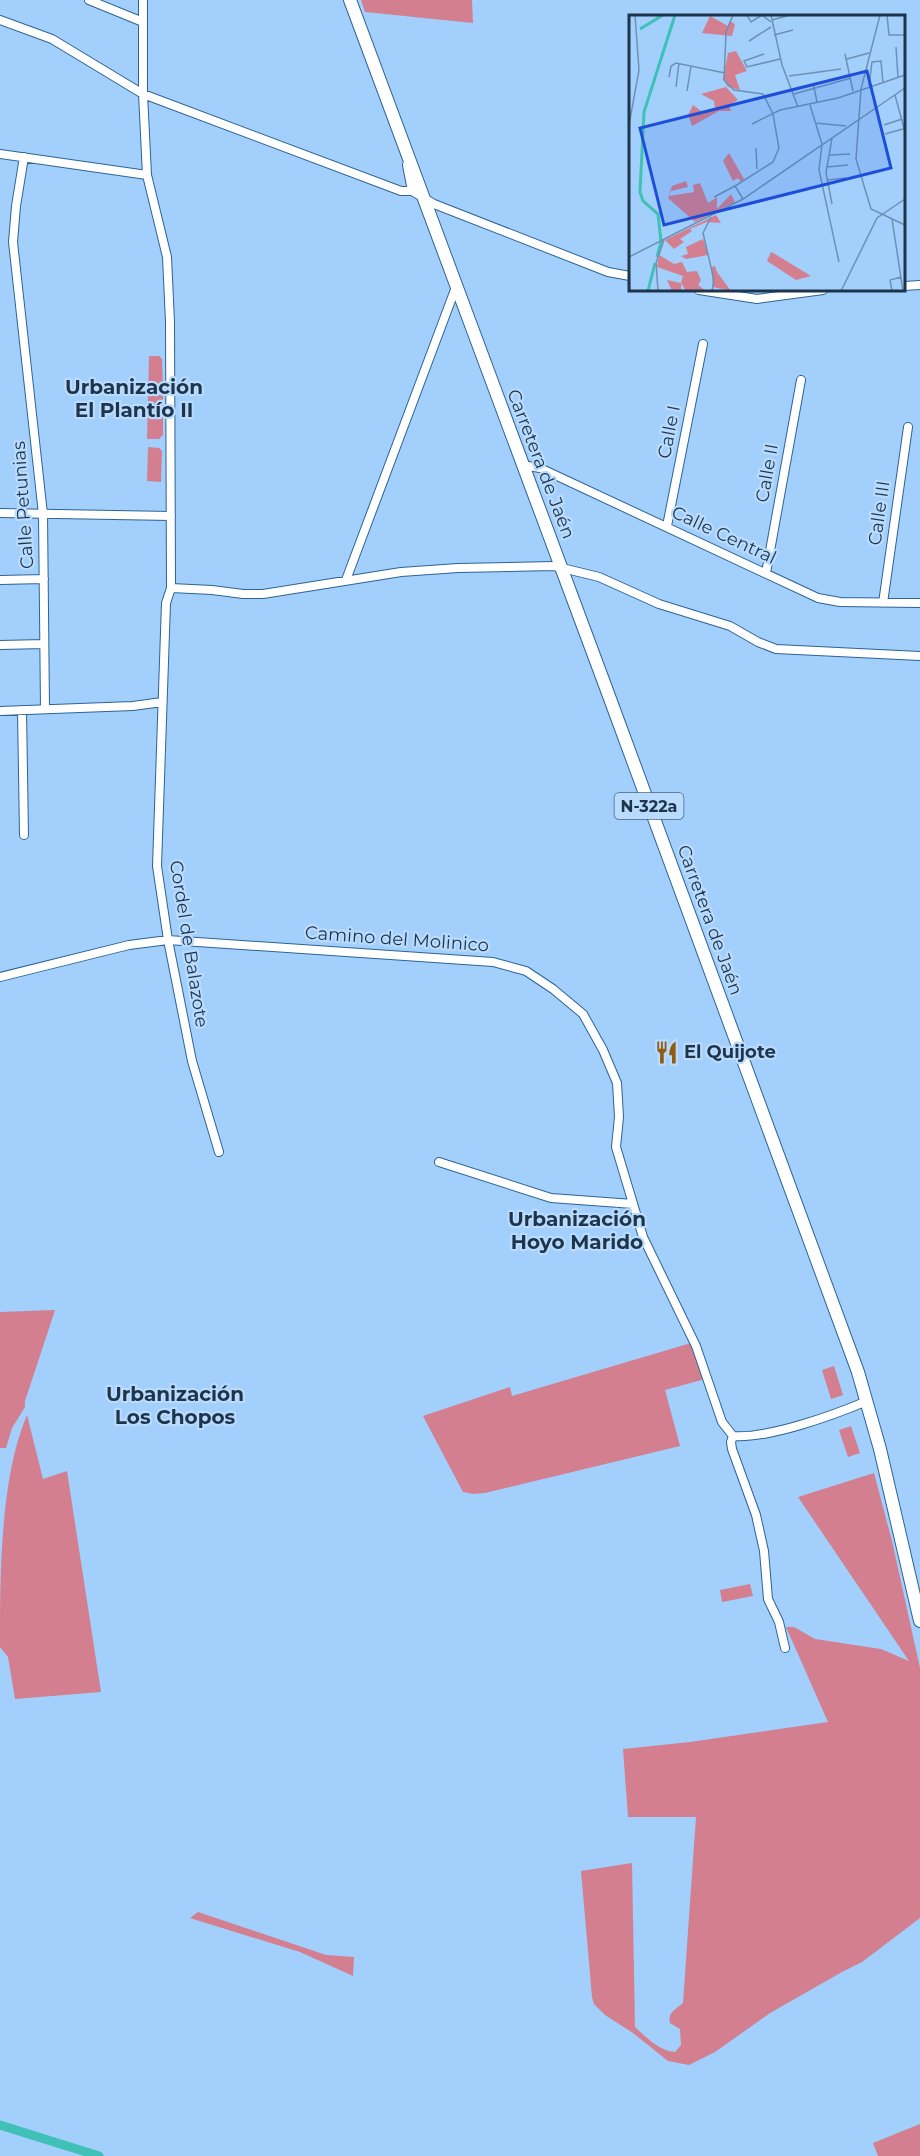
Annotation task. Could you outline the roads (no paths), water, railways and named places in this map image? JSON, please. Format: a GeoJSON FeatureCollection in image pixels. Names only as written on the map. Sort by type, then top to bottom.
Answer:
{"type":"FeatureCollection","features":[{"type":"Feature","properties":{"kind":"highway","name":"Carretera de Jaén"},"geometry":{"type":"LineString","coordinates":[[350,0],[401,139],[418,194],[456,286],[561,567],[867,1401],[920,1621]]}},
{"type":"Feature","properties":{"kind":"street"},"geometry":{"type":"LineString","coordinates":[[89,0],[143,22]]}},
{"type":"Feature","properties":{"kind":"street","name":"Cordel de Balazote"},"geometry":{"type":"LineString","coordinates":[[143,0],[143,93],[147,175],[167,257],[170,322],[171,588],[166,603],[157,866],[168,940],[192,1060],[219,1152]]}},
{"type":"Feature","properties":{"kind":"street"},"geometry":{"type":"LineString","coordinates":[[0,20],[52,39],[143,93],[401,191],[418,194],[434,204],[608,272],[629,276]]}},
{"type":"Feature","properties":{"kind":"street"},"geometry":{"type":"LineString","coordinates":[[0,154],[147,175]]}},
{"type":"Feature","properties":{"kind":"street","name":"Calle Petunias"},"geometry":{"type":"LineString","coordinates":[[24,157],[13,242],[43,514],[45,709]]}},
{"type":"Feature","properties":{"kind":"street"},"geometry":{"type":"LineString","coordinates":[[905,286],[920,285]]}},
{"type":"Feature","properties":{"kind":"street"},"geometry":{"type":"LineString","coordinates":[[346,580],[456,286]]}},
{"type":"Feature","properties":{"kind":"street"},"geometry":{"type":"LineString","coordinates":[[705,291],[757,299],[816,291]]}},
{"type":"Feature","properties":{"kind":"street","name":"Calle I"},"geometry":{"type":"LineString","coordinates":[[667,526],[703,344]]}},
{"type":"Feature","properties":{"kind":"street","name":"Calle II"},"geometry":{"type":"LineString","coordinates":[[766,573],[801,380]]}},
{"type":"Feature","properties":{"kind":"street","name":"Calle III"},"geometry":{"type":"LineString","coordinates":[[883,603],[908,427]]}},
{"type":"Feature","properties":{"kind":"street","name":"Calle Central"},"geometry":{"type":"LineString","coordinates":[[522,465],[540,468],[818,598],[840,602],[920,603]]}},
{"type":"Feature","properties":{"kind":"street"},"geometry":{"type":"LineString","coordinates":[[0,513],[171,516]]}},
{"type":"Feature","properties":{"kind":"street"},"geometry":{"type":"LineString","coordinates":[[171,588],[263,594],[401,572],[554,566],[599,577],[659,604],[730,626],[776,649],[920,656]]}},
{"type":"Feature","properties":{"kind":"street"},"geometry":{"type":"LineString","coordinates":[[0,580],[44,579]]}},
{"type":"Feature","properties":{"kind":"street"},"geometry":{"type":"LineString","coordinates":[[0,645],[44,644]]}},
{"type":"Feature","properties":{"kind":"street"},"geometry":{"type":"LineString","coordinates":[[0,711],[133,706],[162,702]]}},
{"type":"Feature","properties":{"kind":"street"},"geometry":{"type":"LineString","coordinates":[[22,710],[24,835]]}},
{"type":"Feature","properties":{"kind":"street","name":"Camino del Molinico"},"geometry":{"type":"LineString","coordinates":[[0,977],[129,945],[168,940],[493,962],[526,971],[553,989],[583,1014],[603,1050],[616,1083],[619,1118],[616,1147],[642,1237],[696,1346],[722,1422],[733,1436]]}},
{"type":"Feature","properties":{"kind":"street"},"geometry":{"type":"LineString","coordinates":[[439,1162],[551,1198],[633,1204]]}},
{"type":"Feature","properties":{"kind":"street"},"geometry":{"type":"LineString","coordinates":[[785,1648],[779,1622],[768,1599],[764,1551],[756,1515],[731,1442],[733,1436],[762,1435],[867,1401]]}},
{"type":"Feature","properties":{"kind":"waterway"},"geometry":{"type":"LineString","coordinates":[[0,2125],[99,2156]]}},
{"type":"Feature","properties":{"kind":"place","name":"El Quijote"},"geometry":{"type":"Point","coordinates":[666,1052]}},
{"type":"Feature","properties":{"kind":"district","name":"Urbanización El Plantío II"},"geometry":{"type":"Point","coordinates":[134,398]}},
{"type":"Feature","properties":{"kind":"district","name":"Urbanización Hoyo Marido"},"geometry":{"type":"Point","coordinates":[577,1230]}},
{"type":"Feature","properties":{"kind":"district","name":"Urbanización Los Chopos"},"geometry":{"type":"Point","coordinates":[175,1406]}}]}
